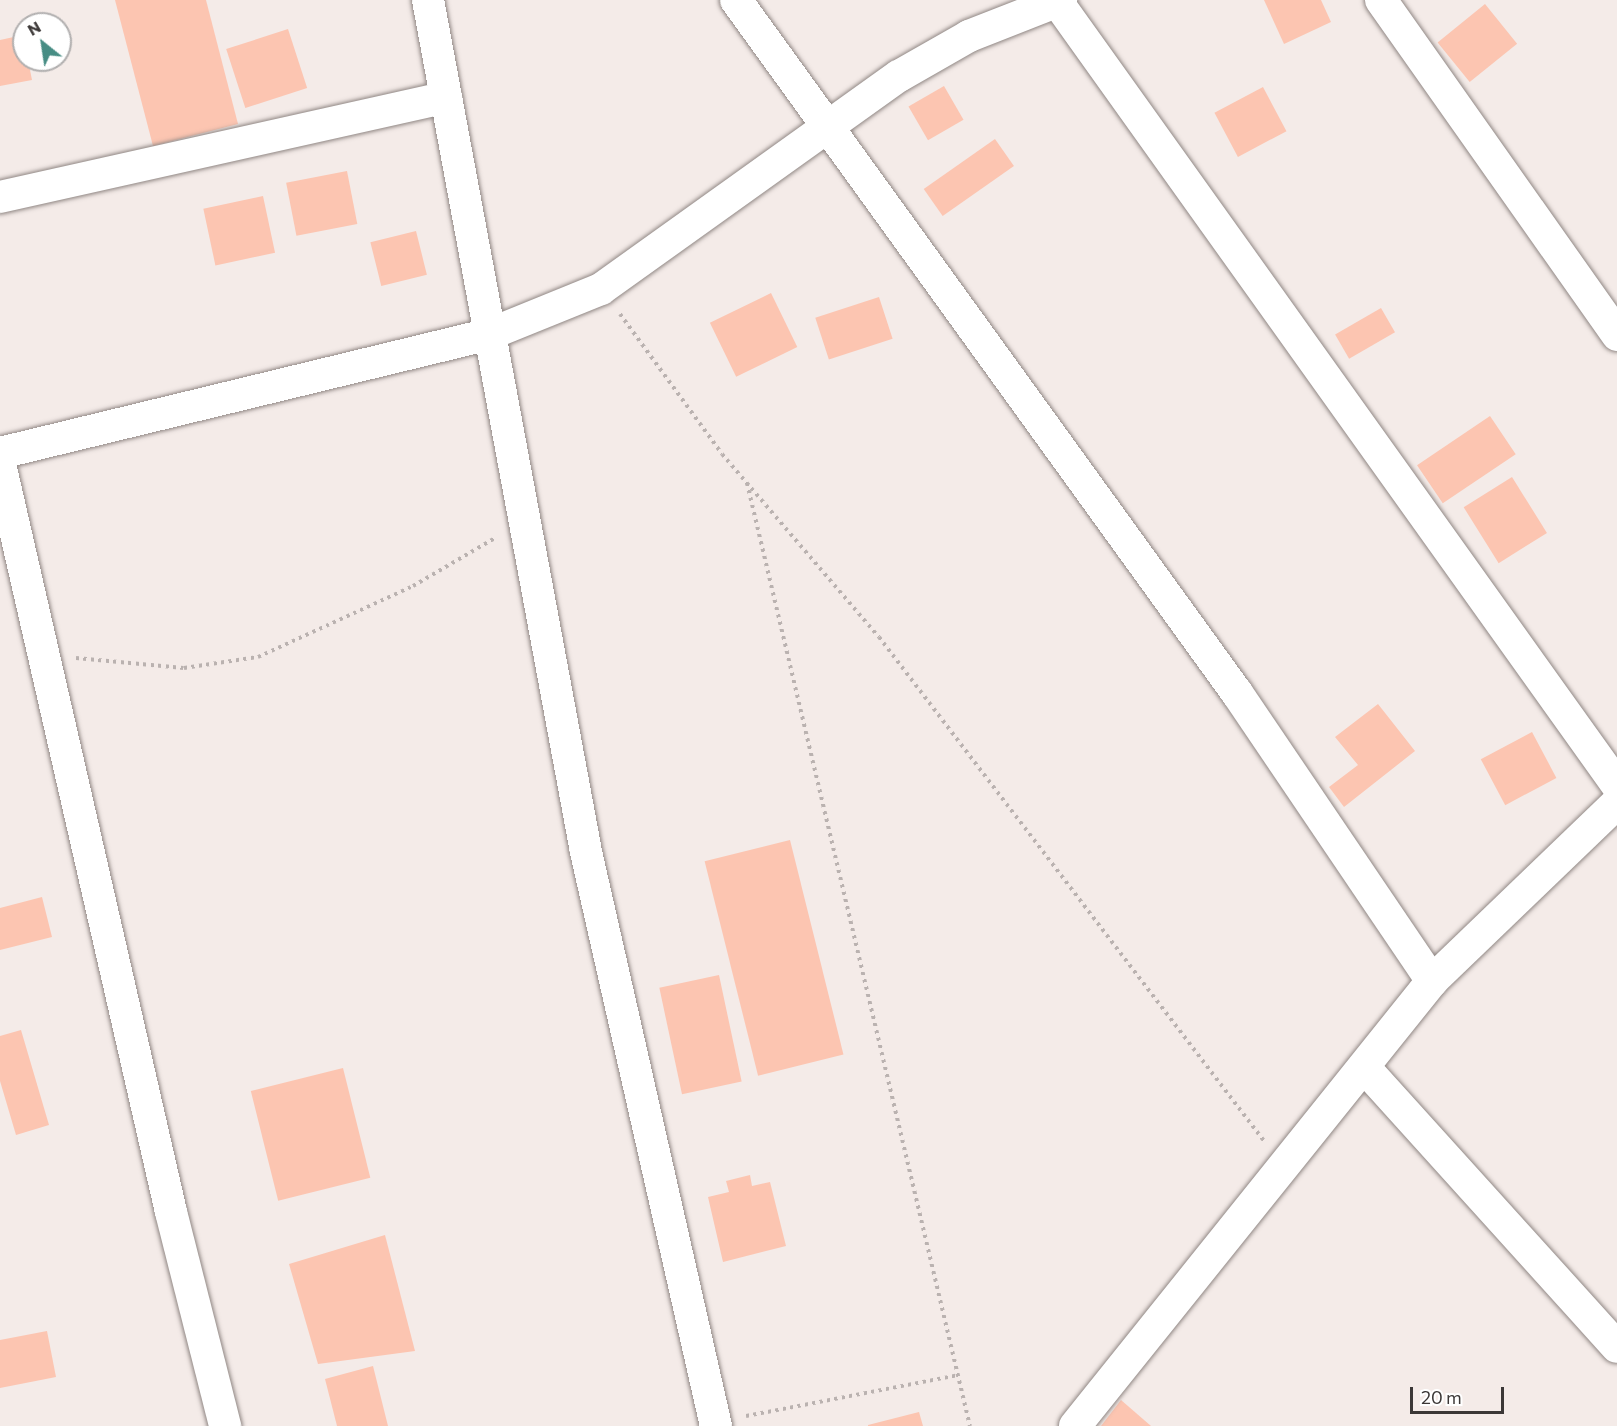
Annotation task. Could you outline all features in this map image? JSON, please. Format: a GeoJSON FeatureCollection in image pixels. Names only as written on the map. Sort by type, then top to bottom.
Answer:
{"type":"FeatureCollection","features":[{"type":"Feature","properties":{"kind":"street"},"geometry":{"type":"LineString","coordinates":[[428,0],[586,852],[710,1425]]}},
{"type":"Feature","properties":{"kind":"street"},"geometry":{"type":"LineString","coordinates":[[736,0],[1237,693],[1432,981]]}},
{"type":"Feature","properties":{"kind":"street"},"geometry":{"type":"LineString","coordinates":[[0,453],[490,334],[602,289],[831,130],[899,76],[969,36],[1058,0],[1617,785]]}},
{"type":"Feature","properties":{"kind":"street"},"geometry":{"type":"LineString","coordinates":[[1381,0],[1617,335]]}},
{"type":"Feature","properties":{"kind":"street"},"geometry":{"type":"LineString","coordinates":[[0,197],[446,97]]}},
{"type":"Feature","properties":{"kind":"street"},"geometry":{"type":"LineString","coordinates":[[0,464],[171,1212],[225,1426]]}},
{"type":"Feature","properties":{"kind":"street"},"geometry":{"type":"LineString","coordinates":[[1075,1426],[1432,981],[1617,803]]}},
{"type":"Feature","properties":{"kind":"street"},"geometry":{"type":"LineString","coordinates":[[1364,1067],[1617,1347]]}},
{"type":"Feature","properties":{"kind":"path"},"geometry":{"type":"LineString","coordinates":[[602,289],[747,483],[879,637],[1283,1167]]}},
{"type":"Feature","properties":{"kind":"path"},"geometry":{"type":"LineString","coordinates":[[747,483],[970,1426]]}},
{"type":"Feature","properties":{"kind":"path"},"geometry":{"type":"LineString","coordinates":[[43,651],[94,662],[184,668],[258,657],[413,586],[524,520]]}},
{"type":"Feature","properties":{"kind":"path"},"geometry":{"type":"LineString","coordinates":[[710,1425],[958,1376]]}},
{"type":"Feature","properties":{"kind":"building"},"geometry":{"type":"Polygon","coordinates":[[[115,0],[206,0],[238,124],[153,146],[115,0]]]}},
{"type":"Feature","properties":{"kind":"building"},"geometry":{"type":"Polygon","coordinates":[[[1264,0],[1321,0],[1331,22],[1284,44],[1264,0]]]}},
{"type":"Feature","properties":{"kind":"building"},"geometry":{"type":"Polygon","coordinates":[[[1485,4],[1517,44],[1470,82],[1438,42],[1485,4]]]}},
{"type":"Feature","properties":{"kind":"building"},"geometry":{"type":"Polygon","coordinates":[[[288,29],[307,88],[245,108],[226,49],[288,29]]]}},
{"type":"Feature","properties":{"kind":"building"},"geometry":{"type":"Polygon","coordinates":[[[12,37],[12,72],[30,72],[32,80],[0,86],[0,40],[12,37]]]}},
{"type":"Feature","properties":{"kind":"building"},"geometry":{"type":"Polygon","coordinates":[[[944,86],[964,120],[928,140],[908,106],[944,86]]]}},
{"type":"Feature","properties":{"kind":"building"},"geometry":{"type":"Polygon","coordinates":[[[1263,87],[1286,131],[1238,157],[1214,113],[1263,87]]]}},
{"type":"Feature","properties":{"kind":"building"},"geometry":{"type":"Polygon","coordinates":[[[995,139],[1014,166],[943,216],[924,189],[995,139]]]}},
{"type":"Feature","properties":{"kind":"building"},"geometry":{"type":"Polygon","coordinates":[[[347,171],[357,224],[296,236],[286,183],[347,171]]]}},
{"type":"Feature","properties":{"kind":"building"},"geometry":{"type":"Polygon","coordinates":[[[263,196],[275,253],[215,265],[203,209],[263,196]]]}},
{"type":"Feature","properties":{"kind":"building"},"geometry":{"type":"Polygon","coordinates":[[[416,231],[427,275],[381,286],[370,242],[416,231]]]}},
{"type":"Feature","properties":{"kind":"building"},"geometry":{"type":"Polygon","coordinates":[[[771,293],[797,347],[736,377],[710,323],[771,293]]]}},
{"type":"Feature","properties":{"kind":"building"},"geometry":{"type":"Polygon","coordinates":[[[879,297],[893,339],[829,360],[815,318],[879,297]]]}},
{"type":"Feature","properties":{"kind":"building"},"geometry":{"type":"Polygon","coordinates":[[[1381,308],[1395,332],[1349,359],[1335,334],[1381,308]]]}},
{"type":"Feature","properties":{"kind":"building"},"geometry":{"type":"Polygon","coordinates":[[[1490,416],[1516,454],[1443,503],[1417,465],[1490,416]]]}},
{"type":"Feature","properties":{"kind":"building"},"geometry":{"type":"Polygon","coordinates":[[[1512,477],[1547,533],[1499,563],[1464,507],[1512,477]]]}},
{"type":"Feature","properties":{"kind":"building"},"geometry":{"type":"Polygon","coordinates":[[[1378,704],[1415,751],[1344,807],[1329,787],[1358,765],[1335,737],[1378,704]]]}},
{"type":"Feature","properties":{"kind":"building"},"geometry":{"type":"Polygon","coordinates":[[[1532,732],[1556,778],[1505,805],[1481,759],[1532,732]]]}},
{"type":"Feature","properties":{"kind":"building"},"geometry":{"type":"Polygon","coordinates":[[[790,840],[843,1054],[758,1076],[705,861],[790,840]]]}},
{"type":"Feature","properties":{"kind":"building"},"geometry":{"type":"Polygon","coordinates":[[[42,897],[52,937],[0,950],[0,908],[42,897]]]}},
{"type":"Feature","properties":{"kind":"building"},"geometry":{"type":"Polygon","coordinates":[[[719,975],[742,1082],[682,1094],[659,988],[719,975]]]}},
{"type":"Feature","properties":{"kind":"building"},"geometry":{"type":"Polygon","coordinates":[[[21,1030],[49,1125],[16,1135],[0,1081],[0,1036],[21,1030]]]}},
{"type":"Feature","properties":{"kind":"building"},"geometry":{"type":"Polygon","coordinates":[[[343,1068],[370,1178],[278,1201],[251,1091],[343,1068]]]}},
{"type":"Feature","properties":{"kind":"building"},"geometry":{"type":"Polygon","coordinates":[[[750,1175],[752,1186],[770,1182],[786,1246],[723,1262],[708,1197],[729,1192],[726,1181],[750,1175]]]}},
{"type":"Feature","properties":{"kind":"building"},"geometry":{"type":"Polygon","coordinates":[[[385,1235],[415,1351],[318,1364],[289,1264],[385,1235]]]}},
{"type":"Feature","properties":{"kind":"building"},"geometry":{"type":"Polygon","coordinates":[[[47,1331],[56,1377],[0,1388],[0,1340],[47,1331]]]}},
{"type":"Feature","properties":{"kind":"building"},"geometry":{"type":"Polygon","coordinates":[[[373,1366],[388,1426],[337,1426],[325,1379],[373,1366]]]}},
{"type":"Feature","properties":{"kind":"building"},"geometry":{"type":"Polygon","coordinates":[[[1121,1400],[1151,1426],[1101,1426],[1121,1400]]]}},
{"type":"Feature","properties":{"kind":"building"},"geometry":{"type":"Polygon","coordinates":[[[919,1412],[923,1426],[868,1426],[868,1425],[919,1412]]]}}]}
